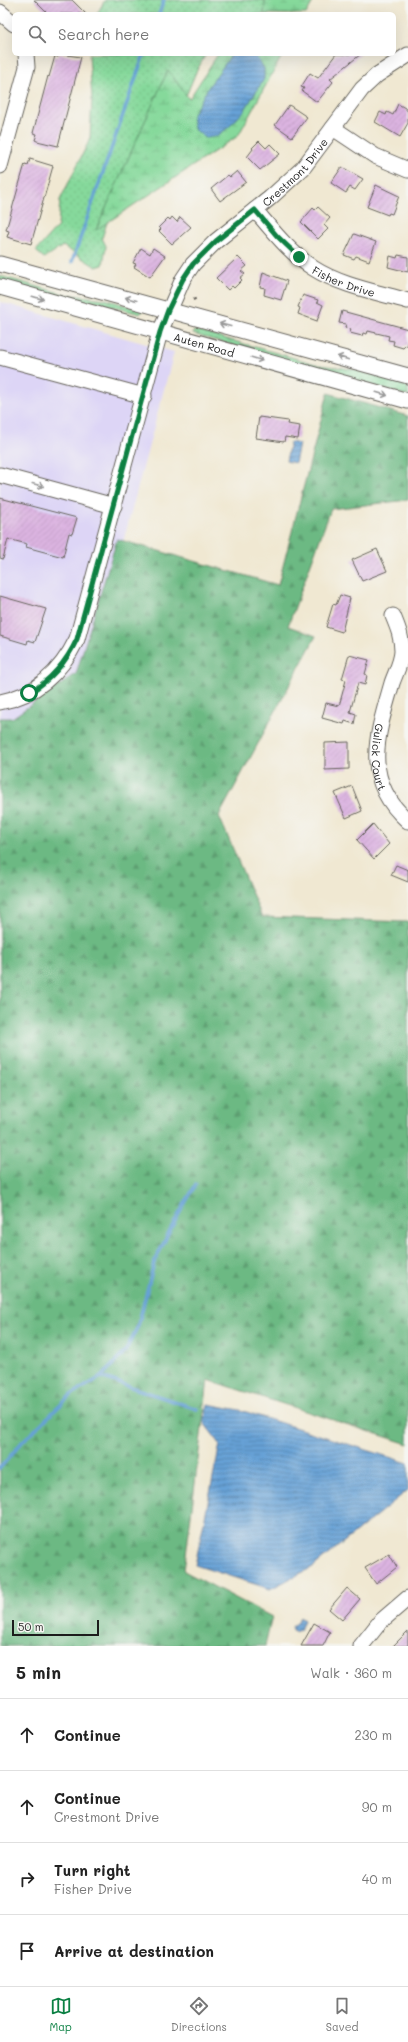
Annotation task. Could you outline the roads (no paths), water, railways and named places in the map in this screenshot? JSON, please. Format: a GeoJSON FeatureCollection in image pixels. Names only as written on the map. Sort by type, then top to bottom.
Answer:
{"type":"FeatureCollection","features":[{"type":"Feature","properties":{"kind":"street"},"geometry":{"type":"LineString","coordinates":[[0,12],[12,22]]}},
{"type":"Feature","properties":{"kind":"street","name":"Crestmont Drive"},"geometry":{"type":"LineString","coordinates":[[0,702],[29,693],[43,685],[57,671],[69,655],[77,639],[144,396],[160,332],[168,310],[183,279],[193,264],[216,241],[255,210],[303,168],[362,89],[377,75],[408,55]]}},
{"type":"Feature","properties":{"kind":"street"},"geometry":{"type":"LineString","coordinates":[[0,166],[2,150],[27,66],[26,56]]}},
{"type":"Feature","properties":{"kind":"street"},"geometry":{"type":"LineString","coordinates":[[333,128],[375,156],[408,170]]}},
{"type":"Feature","properties":{"kind":"street","name":"Fisher Drive"},"geometry":{"type":"LineString","coordinates":[[255,210],[277,236],[313,268],[346,283],[408,301]]}},
{"type":"Feature","properties":{"kind":"street"},"geometry":{"type":"LineString","coordinates":[[0,264],[408,376]]}},
{"type":"Feature","properties":{"kind":"street","name":"Auten Road"},"geometry":{"type":"LineString","coordinates":[[0,287],[408,401]]}},
{"type":"Feature","properties":{"kind":"street"},"geometry":{"type":"LineString","coordinates":[[0,357],[144,396]]}},
{"type":"Feature","properties":{"kind":"street"},"geometry":{"type":"LineString","coordinates":[[0,475],[114,506]]}},
{"type":"Feature","properties":{"kind":"street","name":"Gulick Court"},"geometry":{"type":"LineString","coordinates":[[393,616],[400,633],[402,653],[380,724],[376,760],[379,778],[388,798],[399,813],[408,821]]}},
{"type":"Feature","properties":{"kind":"street"},"geometry":{"type":"LineString","coordinates":[[361,1646],[380,1622],[408,1598]]}},
{"type":"Feature","properties":{"kind":"water"},"geometry":{"type":"Polygon","coordinates":[[[231,56],[255,56],[264,68],[264,79],[244,111],[229,127],[217,136],[206,138],[194,129],[192,116],[209,86],[231,56]]]}},
{"type":"Feature","properties":{"kind":"water"},"geometry":{"type":"Polygon","coordinates":[[[290,442],[299,444],[295,463],[286,461],[290,442]]]}},
{"type":"Feature","properties":{"kind":"water"},"geometry":{"type":"Polygon","coordinates":[[[208,1404],[240,1410],[408,1463],[408,1490],[313,1567],[270,1589],[195,1565],[220,1444],[204,1423],[208,1404]]]}},
{"type":"Feature","properties":{"kind":"water"},"geometry":{"type":"Polygon","coordinates":[[[300,1617],[304,1620],[300,1630],[294,1632],[292,1627],[300,1617]]]}},
{"type":"Feature","properties":{"kind":"waterway"},"geometry":{"type":"LineString","coordinates":[[160,12],[164,0]]}},
{"type":"Feature","properties":{"kind":"waterway"},"geometry":{"type":"LineString","coordinates":[[72,262],[143,56]]}},
{"type":"Feature","properties":{"kind":"waterway"},"geometry":{"type":"LineString","coordinates":[[0,1468],[23,1441],[71,1395],[101,1377],[125,1352],[138,1326],[154,1263],[170,1230],[196,1184]]}},
{"type":"Feature","properties":{"kind":"waterway"},"geometry":{"type":"LineString","coordinates":[[101,1377],[197,1409]]}}]}
